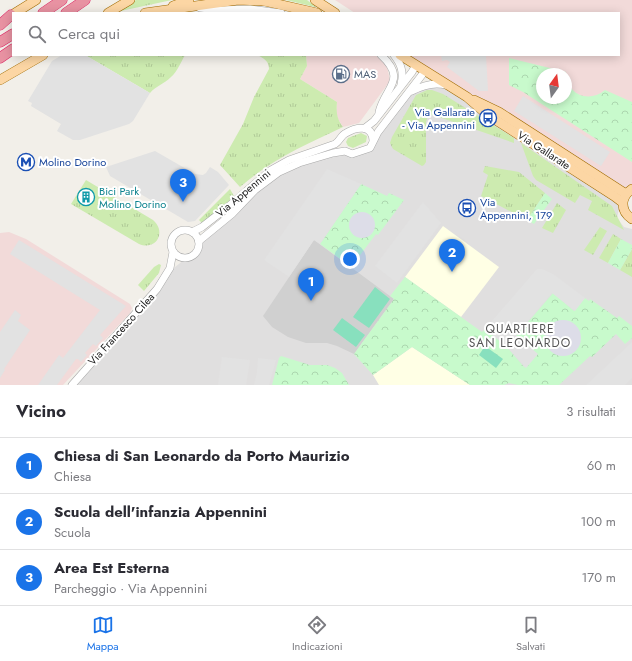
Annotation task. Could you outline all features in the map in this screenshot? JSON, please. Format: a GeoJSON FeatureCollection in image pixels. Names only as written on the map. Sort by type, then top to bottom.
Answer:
{"type":"FeatureCollection","features":[{"type":"Feature","properties":{"kind":"highway"},"geometry":{"type":"LineString","coordinates":[[44,12],[62,0]]}},
{"type":"Feature","properties":{"kind":"highway"},"geometry":{"type":"LineString","coordinates":[[67,12],[85,0]]}},
{"type":"Feature","properties":{"kind":"highway"},"geometry":{"type":"LineString","coordinates":[[0,25],[12,15]]}},
{"type":"Feature","properties":{"kind":"highway"},"geometry":{"type":"LineString","coordinates":[[0,42],[12,35]]}},
{"type":"Feature","properties":{"kind":"highway"},"geometry":{"type":"LineString","coordinates":[[0,58],[12,50]]}},
{"type":"Feature","properties":{"kind":"main road"},"geometry":{"type":"LineString","coordinates":[[16,12],[36,0]]}},
{"type":"Feature","properties":{"kind":"main road"},"geometry":{"type":"LineString","coordinates":[[110,12],[130,0]]}},
{"type":"Feature","properties":{"kind":"main road"},"geometry":{"type":"LineString","coordinates":[[150,12],[192,3],[238,0],[262,1],[313,12]]}},
{"type":"Feature","properties":{"kind":"main road"},"geometry":{"type":"LineString","coordinates":[[315,0],[333,12]]}},
{"type":"Feature","properties":{"kind":"main road"},"geometry":{"type":"LineString","coordinates":[[0,21],[12,15]]}},
{"type":"Feature","properties":{"kind":"main road"},"geometry":{"type":"LineString","coordinates":[[0,80],[41,56]]}},
{"type":"Feature","properties":{"kind":"main road","name":"Via Gallarate"},"geometry":{"type":"LineString","coordinates":[[402,56],[467,97],[499,112],[627,195]]}},
{"type":"Feature","properties":{"kind":"main road"},"geometry":{"type":"LineString","coordinates":[[627,195],[623,209],[626,215],[632,219]]}},
{"type":"Feature","properties":{"kind":"street"},"geometry":{"type":"LineString","coordinates":[[192,3],[218,10],[250,9],[273,12]]}},
{"type":"Feature","properties":{"kind":"street"},"geometry":{"type":"LineString","coordinates":[[378,116],[381,102],[392,85],[394,79],[392,68],[382,56]]}},
{"type":"Feature","properties":{"kind":"street"},"geometry":{"type":"LineString","coordinates":[[395,56],[403,71],[399,89]]}},
{"type":"Feature","properties":{"kind":"street"},"geometry":{"type":"LineString","coordinates":[[373,140],[372,132],[365,128],[378,116],[416,65]]}},
{"type":"Feature","properties":{"kind":"street","name":"Via Appennini"},"geometry":{"type":"LineString","coordinates":[[198,241],[228,218],[260,187],[279,172],[312,158],[333,153],[345,152],[352,154],[368,149],[372,145],[373,140],[381,127],[425,71]]}},
{"type":"Feature","properties":{"kind":"street","name":"Via Appennini"},"geometry":{"type":"LineString","coordinates":[[408,93],[420,87],[431,84],[449,86]]}},
{"type":"Feature","properties":{"kind":"street","name":"Via Appennini"},"geometry":{"type":"LineString","coordinates":[[192,232],[202,227],[229,206],[271,170],[288,160],[331,146],[340,140],[341,136],[346,132],[365,128]]}},
{"type":"Feature","properties":{"kind":"street"},"geometry":{"type":"LineString","coordinates":[[340,140],[341,147],[345,152]]}},
{"type":"Feature","properties":{"kind":"street"},"geometry":{"type":"LineString","coordinates":[[182,230],[192,232],[198,241],[199,247],[196,253],[191,257],[186,258],[177,257],[170,245],[173,236],[182,230]]}},
{"type":"Feature","properties":{"kind":"street","name":"Via Francesco Cilea"},"geometry":{"type":"LineString","coordinates":[[169,271],[173,260],[173,252]]}},
{"type":"Feature","properties":{"kind":"street","name":"Via Francesco Cilea"},"geometry":{"type":"LineString","coordinates":[[72,385],[151,297],[169,271],[186,258]]}},
{"type":"Feature","properties":{"kind":"shaded area"},"geometry":{"type":"Polygon","coordinates":[[[335,0],[632,0],[632,186],[625,190],[469,96],[408,56],[620,56],[620,12],[353,12],[335,0]]]}},
{"type":"Feature","properties":{"kind":"shaded area"},"geometry":{"type":"Polygon","coordinates":[[[60,56],[87,56],[150,93],[133,121],[129,124],[80,140],[73,140],[57,131],[61,124],[31,106],[32,103],[28,101],[52,61],[60,56]]]}},
{"type":"Feature","properties":{"kind":"shaded area"},"geometry":{"type":"Polygon","coordinates":[[[306,56],[376,56],[387,66],[390,81],[359,123],[343,127],[336,112],[337,102],[300,79],[307,66],[306,56]]]}},
{"type":"Feature","properties":{"kind":"shaded area"},"geometry":{"type":"Polygon","coordinates":[[[441,56],[486,56],[488,91],[479,91],[447,67],[450,62],[447,60],[442,61],[441,56]]]}},
{"type":"Feature","properties":{"kind":"shaded area"},"geometry":{"type":"Polygon","coordinates":[[[436,86],[456,91],[618,202],[619,208],[617,218],[624,227],[632,229],[632,385],[72,385],[169,272],[185,259],[195,256],[199,250],[199,242],[256,190],[300,163],[368,150],[409,94],[436,86]]]}},
{"type":"Feature","properties":{"kind":"shaded area"},"geometry":{"type":"Polygon","coordinates":[[[523,96],[610,152],[601,166],[514,111],[523,96]]]}},
{"type":"Feature","properties":{"kind":"shaded area"},"geometry":{"type":"Polygon","coordinates":[[[155,151],[195,174],[203,175],[210,167],[218,172],[229,185],[195,221],[188,222],[110,176],[106,167],[155,151]]]}},
{"type":"Feature","properties":{"kind":"shaded area"},"geometry":{"type":"Polygon","coordinates":[[[327,169],[361,184],[320,244],[314,240],[289,277],[264,260],[327,169]]]}},
{"type":"Feature","properties":{"kind":"shaded area"},"geometry":{"type":"Polygon","coordinates":[[[423,202],[441,223],[397,283],[375,266],[423,202]]]}},
{"type":"Feature","properties":{"kind":"shaded area"},"geometry":{"type":"Polygon","coordinates":[[[362,212],[371,216],[375,225],[371,234],[362,238],[353,234],[349,225],[353,216],[362,212]]]}},
{"type":"Feature","properties":{"kind":"shaded area"},"geometry":{"type":"Polygon","coordinates":[[[443,226],[499,267],[461,317],[405,277],[443,226]]]}},
{"type":"Feature","properties":{"kind":"shaded area"},"geometry":{"type":"Polygon","coordinates":[[[9,232],[26,239],[130,304],[132,308],[130,313],[63,385],[0,385],[0,233],[9,232]]]}},
{"type":"Feature","properties":{"kind":"shaded area"},"geometry":{"type":"Polygon","coordinates":[[[19,240],[126,306],[100,335],[103,338],[96,346],[93,344],[85,353],[87,355],[81,362],[76,359],[57,385],[38,385],[59,355],[63,358],[100,310],[10,254],[19,240]]]}},
{"type":"Feature","properties":{"kind":"shaded area"},"geometry":{"type":"Polygon","coordinates":[[[314,240],[394,299],[354,354],[327,343],[306,343],[288,337],[272,327],[263,316],[314,240]]]}},
{"type":"Feature","properties":{"kind":"shaded area"},"geometry":{"type":"Polygon","coordinates":[[[537,269],[542,269],[553,274],[585,298],[575,311],[552,293],[516,335],[538,354],[526,368],[506,346],[485,329],[537,269]]]}},
{"type":"Feature","properties":{"kind":"shaded area"},"geometry":{"type":"Polygon","coordinates":[[[15,310],[21,315],[18,321],[30,330],[4,369],[5,370],[0,378],[0,332],[15,310]]]}},
{"type":"Feature","properties":{"kind":"shaded area"},"geometry":{"type":"Polygon","coordinates":[[[566,320],[576,325],[580,331],[580,345],[576,351],[570,355],[560,356],[550,351],[546,345],[545,335],[550,325],[556,321],[566,320]]]}},
{"type":"Feature","properties":{"kind":"shaded area"},"geometry":{"type":"Polygon","coordinates":[[[632,342],[632,378],[625,385],[586,385],[632,342]]]}},
{"type":"Feature","properties":{"kind":"shaded area"},"geometry":{"type":"Polygon","coordinates":[[[412,347],[470,385],[379,385],[373,375],[412,347]]]}},
{"type":"Feature","properties":{"kind":"shaded area"},"geometry":{"type":"Polygon","coordinates":[[[222,357],[250,360],[246,385],[218,385],[222,357]]]}},
{"type":"Feature","properties":{"kind":"shaded area"},"geometry":{"type":"Polygon","coordinates":[[[258,358],[276,360],[269,385],[254,385],[258,358]]]}},
{"type":"Feature","properties":{"kind":"green space"},"geometry":{"type":"Polygon","coordinates":[[[136,0],[172,0],[116,12],[136,0]]]}},
{"type":"Feature","properties":{"kind":"green space"},"geometry":{"type":"Polygon","coordinates":[[[286,0],[307,0],[316,7],[315,7],[286,0]]]}},
{"type":"Feature","properties":{"kind":"green space"},"geometry":{"type":"Polygon","coordinates":[[[87,56],[184,56],[173,75],[150,93],[87,56]]]}},
{"type":"Feature","properties":{"kind":"green space"},"geometry":{"type":"Polygon","coordinates":[[[260,56],[306,56],[307,66],[300,79],[337,102],[337,116],[343,127],[277,160],[264,168],[240,187],[220,165],[243,124],[254,97],[269,69],[267,62],[260,56]]]}},
{"type":"Feature","properties":{"kind":"green space"},"geometry":{"type":"Polygon","coordinates":[[[509,58],[550,68],[536,68],[536,100],[509,85],[509,58]]]}},
{"type":"Feature","properties":{"kind":"green space"},"geometry":{"type":"Polygon","coordinates":[[[572,88],[579,94],[585,96],[592,96],[605,90],[632,102],[632,162],[542,104],[572,104],[572,88]]]}},
{"type":"Feature","properties":{"kind":"green space"},"geometry":{"type":"Polygon","coordinates":[[[427,90],[432,90],[443,94],[514,138],[514,143],[433,115],[428,116],[426,122],[426,162],[424,165],[422,166],[393,149],[390,143],[392,137],[416,95],[427,90]]]}},
{"type":"Feature","properties":{"kind":"green space"},"geometry":{"type":"Polygon","coordinates":[[[361,133],[367,136],[366,142],[353,148],[348,146],[346,142],[348,138],[361,133]]]}},
{"type":"Feature","properties":{"kind":"green space"},"geometry":{"type":"Polygon","coordinates":[[[521,143],[612,206],[624,230],[588,210],[592,201],[580,195],[575,203],[536,180],[533,176],[521,143]]]}},
{"type":"Feature","properties":{"kind":"green space"},"geometry":{"type":"Polygon","coordinates":[[[485,166],[519,172],[545,193],[527,220],[481,196],[488,175],[483,172],[485,166]]]}},
{"type":"Feature","properties":{"kind":"green space"},"geometry":{"type":"Polygon","coordinates":[[[86,180],[153,220],[159,230],[158,239],[155,243],[150,245],[139,244],[71,204],[86,180]]]}},
{"type":"Feature","properties":{"kind":"green space"},"geometry":{"type":"Polygon","coordinates":[[[361,184],[387,196],[389,193],[404,200],[378,235],[376,234],[351,267],[320,244],[361,184]]]}},
{"type":"Feature","properties":{"kind":"green space"},"geometry":{"type":"Polygon","coordinates":[[[230,189],[235,198],[202,223],[199,220],[230,189]]]}},
{"type":"Feature","properties":{"kind":"green space"},"geometry":{"type":"Polygon","coordinates":[[[545,193],[552,199],[534,224],[527,220],[545,193]]]}},
{"type":"Feature","properties":{"kind":"green space"},"geometry":{"type":"Polygon","coordinates":[[[557,203],[566,210],[553,233],[542,228],[557,203]]]}},
{"type":"Feature","properties":{"kind":"green space"},"geometry":{"type":"Polygon","coordinates":[[[600,227],[607,231],[593,255],[584,250],[600,227]]]}},
{"type":"Feature","properties":{"kind":"green space"},"geometry":{"type":"Polygon","coordinates":[[[613,234],[621,239],[608,263],[599,258],[613,234]]]}},
{"type":"Feature","properties":{"kind":"green space"},"geometry":{"type":"Polygon","coordinates":[[[621,239],[632,245],[632,249],[620,270],[608,263],[621,239]]]}},
{"type":"Feature","properties":{"kind":"green space"},"geometry":{"type":"Polygon","coordinates":[[[632,249],[632,277],[620,270],[632,249]]]}},
{"type":"Feature","properties":{"kind":"green space"},"geometry":{"type":"Polygon","coordinates":[[[159,264],[161,265],[159,273],[144,291],[138,285],[154,267],[159,264]]]}},
{"type":"Feature","properties":{"kind":"green space"},"geometry":{"type":"Polygon","coordinates":[[[405,277],[482,332],[485,329],[506,346],[525,368],[516,336],[553,293],[574,311],[585,298],[589,301],[590,299],[617,318],[619,316],[632,326],[632,338],[625,344],[616,334],[559,385],[518,385],[509,383],[504,385],[470,385],[412,347],[373,375],[354,354],[394,299],[390,296],[405,277]]]}},
{"type":"Feature","properties":{"kind":"green space"},"geometry":{"type":"Polygon","coordinates":[[[375,287],[390,299],[369,328],[353,317],[375,287]]]}},
{"type":"Feature","properties":{"kind":"green space"},"geometry":{"type":"Polygon","coordinates":[[[342,318],[365,335],[356,347],[333,330],[342,318]]]}},
{"type":"Feature","properties":{"kind":"green space"},"geometry":{"type":"Polygon","coordinates":[[[485,346],[503,359],[496,368],[479,355],[485,346]]]}},
{"type":"Feature","properties":{"kind":"green space"},"geometry":{"type":"Polygon","coordinates":[[[281,356],[310,365],[327,365],[335,368],[342,373],[349,385],[272,385],[279,358],[281,356]]]}},
{"type":"Feature","properties":{"kind":"place","name":"MAS"},"geometry":{"type":"Point","coordinates":[341,74]}},
{"type":"Feature","properties":{"kind":"place","name":"Via Gallarate - Via Appennini"},"geometry":{"type":"Point","coordinates":[488,118]}},
{"type":"Feature","properties":{"kind":"place","name":"Molino Dorino"},"geometry":{"type":"Point","coordinates":[26,162]}},
{"type":"Feature","properties":{"kind":"place","name":"Bici Park Molino Dorino"},"geometry":{"type":"Point","coordinates":[86,197]}},
{"type":"Feature","properties":{"kind":"place","name":"Area Est Esterna"},"geometry":{"type":"Point","coordinates":[183,202]}},
{"type":"Feature","properties":{"kind":"place","name":"Via Appennini, 179"},"geometry":{"type":"Point","coordinates":[467,208]}},
{"type":"Feature","properties":{"kind":"place","name":"Scuola dell'infanzia Appennini"},"geometry":{"type":"Point","coordinates":[452,272]}},
{"type":"Feature","properties":{"kind":"place","name":"Chiesa di San Leonardo da Porto Maurizio"},"geometry":{"type":"Point","coordinates":[311,301]}},
{"type":"Feature","properties":{"kind":"district","name":"QUARTIERE SAN LEONARDO"},"geometry":{"type":"Point","coordinates":[520,336]}}]}
